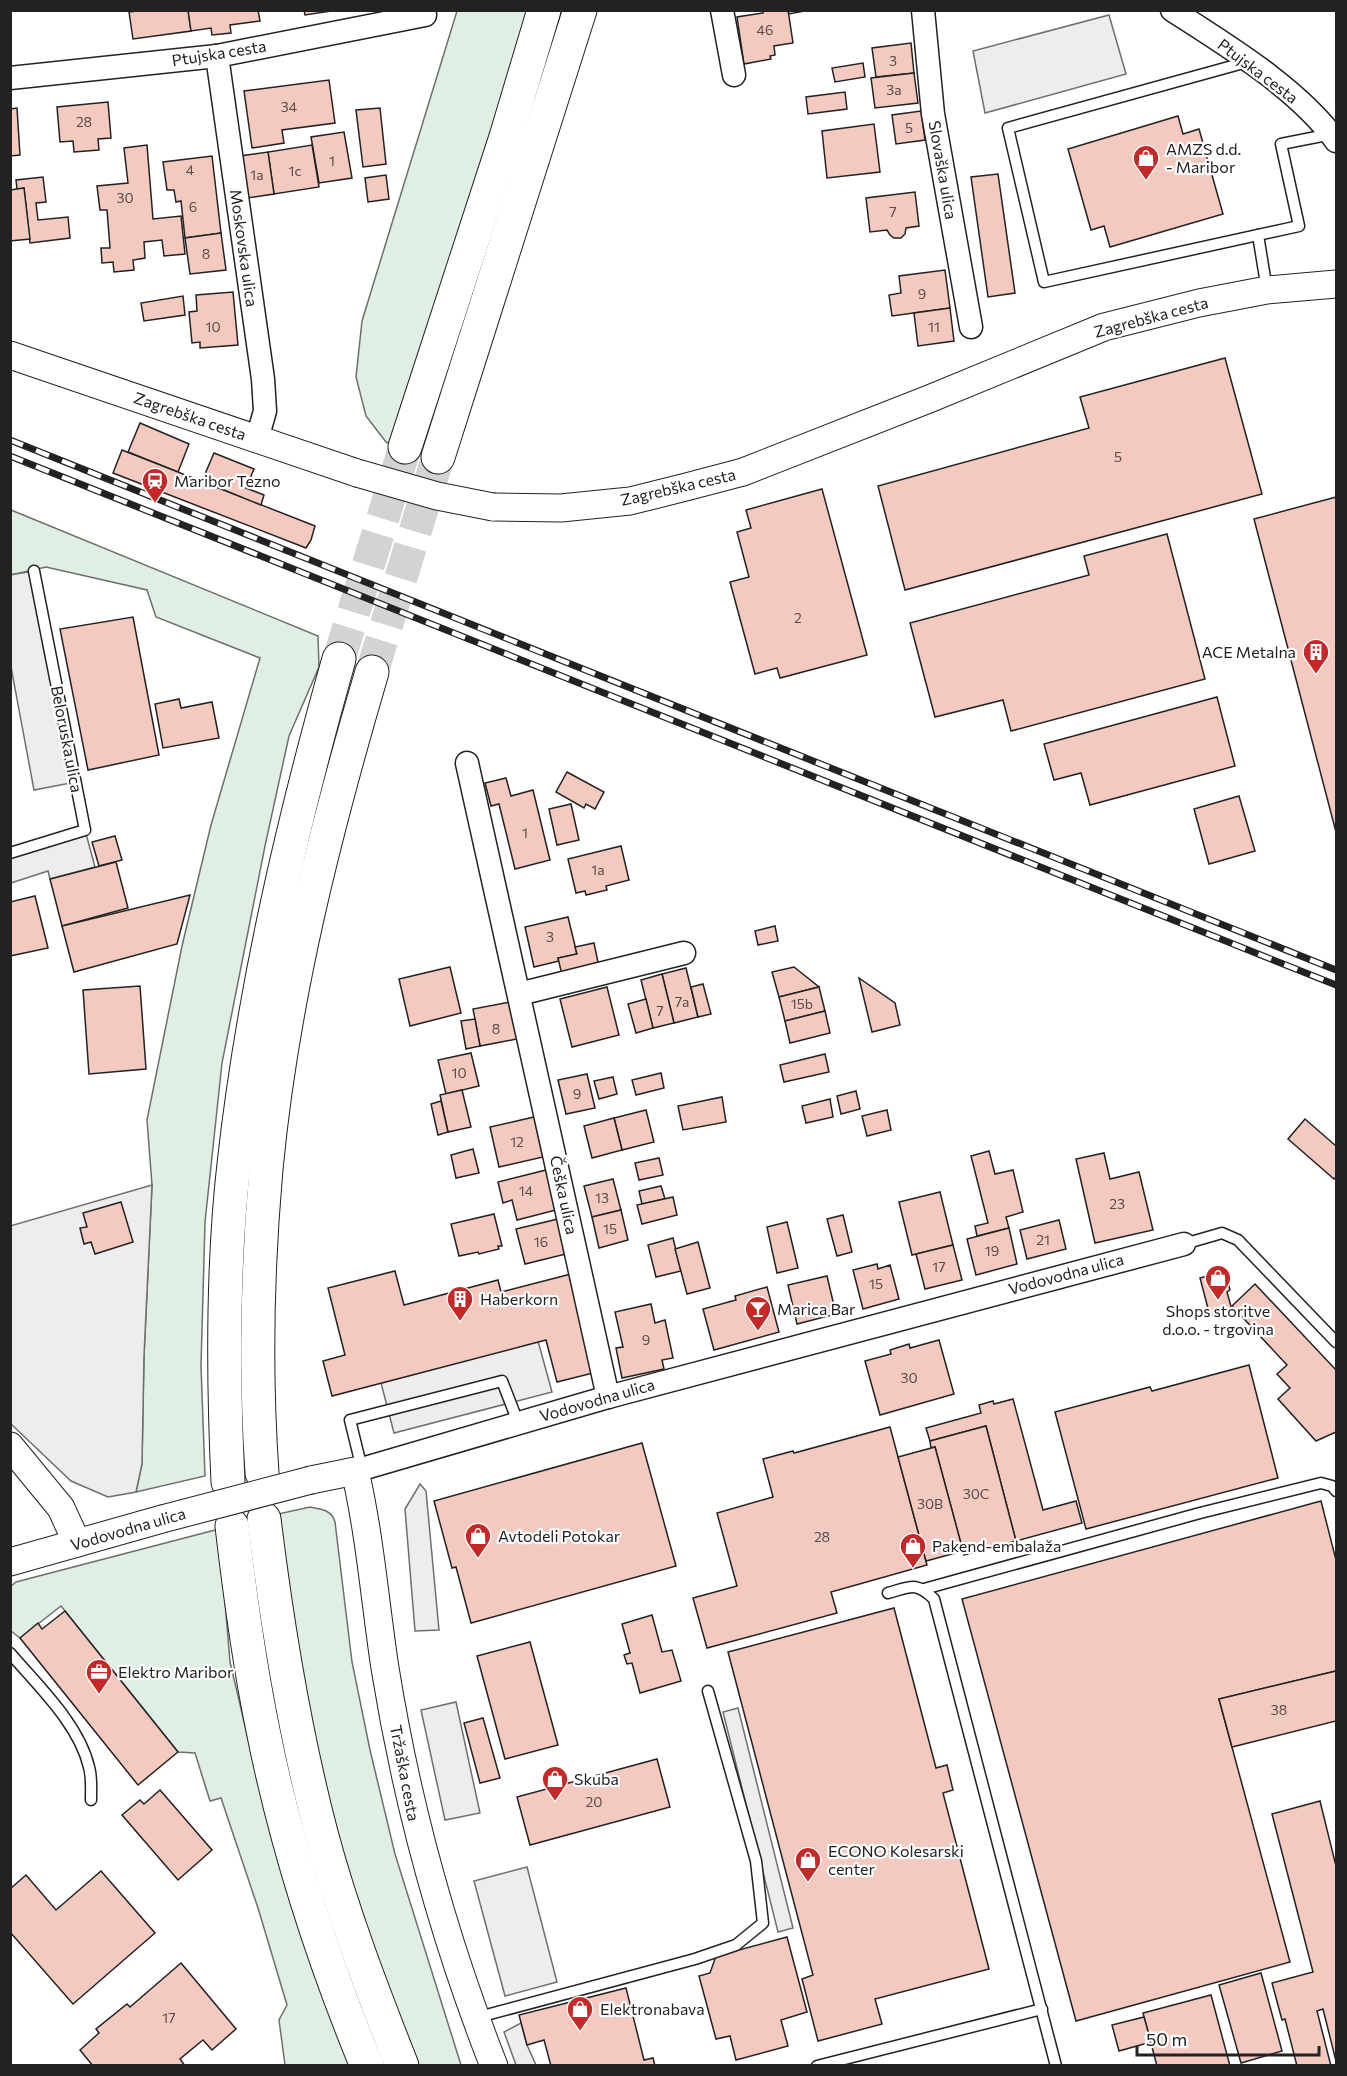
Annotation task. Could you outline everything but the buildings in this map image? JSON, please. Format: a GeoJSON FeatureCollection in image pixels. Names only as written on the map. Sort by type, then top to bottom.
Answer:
{"type":"FeatureCollection","features":[{"type":"Feature","properties":{"kind":"highway"},"geometry":{"type":"LineString","coordinates":[[405,447],[506,136],[544,10]]}},
{"type":"Feature","properties":{"kind":"highway"},"geometry":{"type":"LineString","coordinates":[[438,457],[580,10]]}},
{"type":"Feature","properties":{"kind":"highway"},"geometry":{"type":"LineString","coordinates":[[228,1482],[224,1373],[225,1297],[233,1166],[255,1016],[278,899],[298,813],[339,659]]}},
{"type":"Feature","properties":{"kind":"highway"},"geometry":{"type":"LineString","coordinates":[[262,1473],[258,1383],[259,1298],[267,1167],[274,1103],[309,909],[339,789],[372,672]]}},
{"type":"Feature","properties":{"kind":"highway"},"geometry":{"type":"LineString","coordinates":[[264,1520],[280,1644],[319,1825],[362,1960],[402,2066]]}},
{"type":"Feature","properties":{"kind":"highway"},"geometry":{"type":"LineString","coordinates":[[232,1526],[251,1667],[278,1795],[320,1941],[367,2066]]}},
{"type":"Feature","properties":{"kind":"street"},"geometry":{"type":"LineString","coordinates":[[722,10],[734,75]]}},
{"type":"Feature","properties":{"kind":"street","name":"Slovaška ulica"},"geometry":{"type":"LineString","coordinates":[[923,10],[933,114],[972,327]]}},
{"type":"Feature","properties":{"kind":"street","name":"Ptujska cesta"},"geometry":{"type":"LineString","coordinates":[[1172,10],[1249,61],[1300,101],[1334,138]]}},
{"type":"Feature","properties":{"kind":"street","name":"Ptujska cesta"},"geometry":{"type":"LineString","coordinates":[[10,78],[217,56],[425,15]]}},
{"type":"Feature","properties":{"kind":"street","name":"Moskovska ulica"},"geometry":{"type":"LineString","coordinates":[[217,56],[263,379],[265,411],[257,439]]}},
{"type":"Feature","properties":{"kind":"street","name":"Zagrebška cesta"},"geometry":{"type":"LineString","coordinates":[[10,355],[357,473],[437,496],[494,507],[561,508],[630,501],[743,472],[1104,327],[1199,303],[1267,290],[1336,284]]}},
{"type":"Feature","properties":{"kind":"street","name":"Češka ulica"},"geometry":{"type":"LineString","coordinates":[[467,763],[608,1396]]}},
{"type":"Feature","properties":{"kind":"street"},"geometry":{"type":"LineString","coordinates":[[519,994],[684,953]]}},
{"type":"Feature","properties":{"kind":"street","name":"Vodovodna ulica"},"geometry":{"type":"LineString","coordinates":[[10,1562],[162,1519],[358,1470],[608,1396],[1184,1244]]}},
{"type":"Feature","properties":{"kind":"street"},"geometry":{"type":"LineString","coordinates":[[10,1446],[61,1508],[77,1543]]}},
{"type":"Feature","properties":{"kind":"street","name":"Tržaška cesta"},"geometry":{"type":"LineString","coordinates":[[358,1470],[385,1668],[415,1821],[446,1936],[494,2066]]}},
{"type":"Feature","properties":{"kind":"lane"},"geometry":{"type":"LineString","coordinates":[[1249,61],[1008,128],[1044,282],[1299,226],[1281,144],[1334,138]]}},
{"type":"Feature","properties":{"kind":"lane"},"geometry":{"type":"LineString","coordinates":[[1258,235],[1267,290]]}},
{"type":"Feature","properties":{"kind":"lane","name":"Beloruska ulica"},"geometry":{"type":"LineString","coordinates":[[10,853],[85,830],[34,571]]}},
{"type":"Feature","properties":{"kind":"lane"},"geometry":{"type":"LineString","coordinates":[[1184,1244],[1222,1233],[1238,1240],[1336,1342]]}},
{"type":"Feature","properties":{"kind":"lane"},"geometry":{"type":"LineString","coordinates":[[358,1470],[350,1420],[502,1381],[518,1422]]}},
{"type":"Feature","properties":{"kind":"lane"},"geometry":{"type":"LineString","coordinates":[[888,1593],[912,1586],[924,1588],[1320,1483],[1332,1486],[1336,1491]]}},
{"type":"Feature","properties":{"kind":"lane"},"geometry":{"type":"LineString","coordinates":[[924,1588],[934,1599],[1056,2066]]}},
{"type":"Feature","properties":{"kind":"lane"},"geometry":{"type":"LineString","coordinates":[[10,1653],[74,1731],[90,1770],[91,1800]]}},
{"type":"Feature","properties":{"kind":"lane"},"geometry":{"type":"LineString","coordinates":[[475,2018],[695,1959],[736,1945],[763,1923],[756,1861],[708,1691]]}},
{"type":"Feature","properties":{"kind":"lane"},"geometry":{"type":"LineString","coordinates":[[817,2066],[1042,2009]]}},
{"type":"Feature","properties":{"kind":"green space"},"geometry":{"type":"Polygon","coordinates":[[[457,11],[533,11],[397,446],[386,442],[366,416],[356,377],[362,321],[457,11]]]}},
{"type":"Feature","properties":{"kind":"green space"},"geometry":{"type":"Polygon","coordinates":[[[11,510],[318,636],[319,667],[289,736],[222,1063],[205,1222],[201,1366],[205,1476],[136,1492],[142,1464],[144,1356],[152,1185],[147,1120],[182,946],[211,825],[260,658],[156,617],[147,590],[46,567],[11,575],[11,510]]]}},
{"type":"Feature","properties":{"kind":"green space"},"geometry":{"type":"Polygon","coordinates":[[[310,1507],[322,1509],[334,1518],[352,1662],[370,1750],[395,1854],[461,2065],[418,2065],[385,1985],[345,1865],[312,1736],[278,1514],[310,1507]]]}},
{"type":"Feature","properties":{"kind":"green space"},"geometry":{"type":"Polygon","coordinates":[[[219,1529],[230,1662],[261,1794],[353,2065],[285,2065],[279,2020],[287,2005],[258,1908],[221,1798],[210,1801],[195,1753],[178,1752],[61,1606],[20,1638],[11,1631],[11,1586],[16,1582],[219,1529]]]}},
{"type":"Feature","properties":{"kind":"shaded area"},"geometry":{"type":"Polygon","coordinates":[[[1109,15],[1126,74],[985,113],[973,51],[1109,15]]]}},
{"type":"Feature","properties":{"kind":"shaded area"},"geometry":{"type":"Polygon","coordinates":[[[34,571],[76,782],[34,790],[11,667],[10,575],[34,571]]]}},
{"type":"Feature","properties":{"kind":"shaded area"},"geometry":{"type":"Polygon","coordinates":[[[85,830],[95,867],[50,879],[48,871],[11,883],[11,853],[85,830]]]}},
{"type":"Feature","properties":{"kind":"shaded area"},"geometry":{"type":"Polygon","coordinates":[[[152,1185],[144,1356],[142,1464],[136,1492],[108,1497],[71,1481],[11,1424],[10,1226],[152,1185]]]}},
{"type":"Feature","properties":{"kind":"shaded area"},"geometry":{"type":"Polygon","coordinates":[[[538,1341],[552,1392],[394,1433],[381,1383],[538,1341]]]}},
{"type":"Feature","properties":{"kind":"shaded area"},"geometry":{"type":"Polygon","coordinates":[[[420,1484],[426,1491],[439,1630],[415,1631],[405,1509],[420,1484]]]}},
{"type":"Feature","properties":{"kind":"shaded area"},"geometry":{"type":"Polygon","coordinates":[[[456,1702],[480,1813],[445,1820],[421,1710],[456,1702]]]}},
{"type":"Feature","properties":{"kind":"shaded area"},"geometry":{"type":"Polygon","coordinates":[[[738,1708],[793,1928],[778,1932],[723,1712],[738,1708]]]}},
{"type":"Feature","properties":{"kind":"shaded area"},"geometry":{"type":"Polygon","coordinates":[[[527,1867],[557,1982],[505,1996],[474,1881],[527,1867]]]}},
{"type":"Feature","properties":{"kind":"shaded area"},"geometry":{"type":"Polygon","coordinates":[[[521,2023],[536,2065],[516,2065],[504,2032],[521,2023]]]}},
{"type":"Feature","properties":{"kind":"tunnel"},"geometry":{"type":"LineString","coordinates":[[339,659],[405,447]]}},
{"type":"Feature","properties":{"kind":"tunnel"},"geometry":{"type":"LineString","coordinates":[[372,672],[438,457]]}},
{"type":"Feature","properties":{"kind":"railway"},"geometry":{"type":"LineString","coordinates":[[10,440],[1336,970]]}},
{"type":"Feature","properties":{"kind":"railway"},"geometry":{"type":"LineString","coordinates":[[10,456],[1336,985]]}},
{"type":"Feature","properties":{"kind":"place","name":"AMZS d.d. - Maribor"},"geometry":{"type":"Point","coordinates":[1146,181]}},
{"type":"Feature","properties":{"kind":"place","name":"Maribor Tezno"},"geometry":{"type":"Point","coordinates":[155,504]}},
{"type":"Feature","properties":{"kind":"place","name":"ACE Metalna"},"geometry":{"type":"Point","coordinates":[1316,675]}},
{"type":"Feature","properties":{"kind":"place","name":"Shops storitve d.o.o. - trgovina"},"geometry":{"type":"Point","coordinates":[1218,1301]}},
{"type":"Feature","properties":{"kind":"place","name":"Haberkorn"},"geometry":{"type":"Point","coordinates":[460,1322]}},
{"type":"Feature","properties":{"kind":"place","name":"Marica Bar"},"geometry":{"type":"Point","coordinates":[758,1332]}},
{"type":"Feature","properties":{"kind":"place","name":"Avtodeli Potokar"},"geometry":{"type":"Point","coordinates":[478,1559]}},
{"type":"Feature","properties":{"kind":"place","name":"Pakend-embalaža"},"geometry":{"type":"Point","coordinates":[913,1569]}},
{"type":"Feature","properties":{"kind":"place","name":"Elektro Maribor"},"geometry":{"type":"Point","coordinates":[99,1695]}},
{"type":"Feature","properties":{"kind":"place","name":"Skuba"},"geometry":{"type":"Point","coordinates":[555,1802]}},
{"type":"Feature","properties":{"kind":"place","name":"ECONO Kolesarski center"},"geometry":{"type":"Point","coordinates":[808,1883]}},
{"type":"Feature","properties":{"kind":"place","name":"Elektronabava"},"geometry":{"type":"Point","coordinates":[580,2032]}}]}
